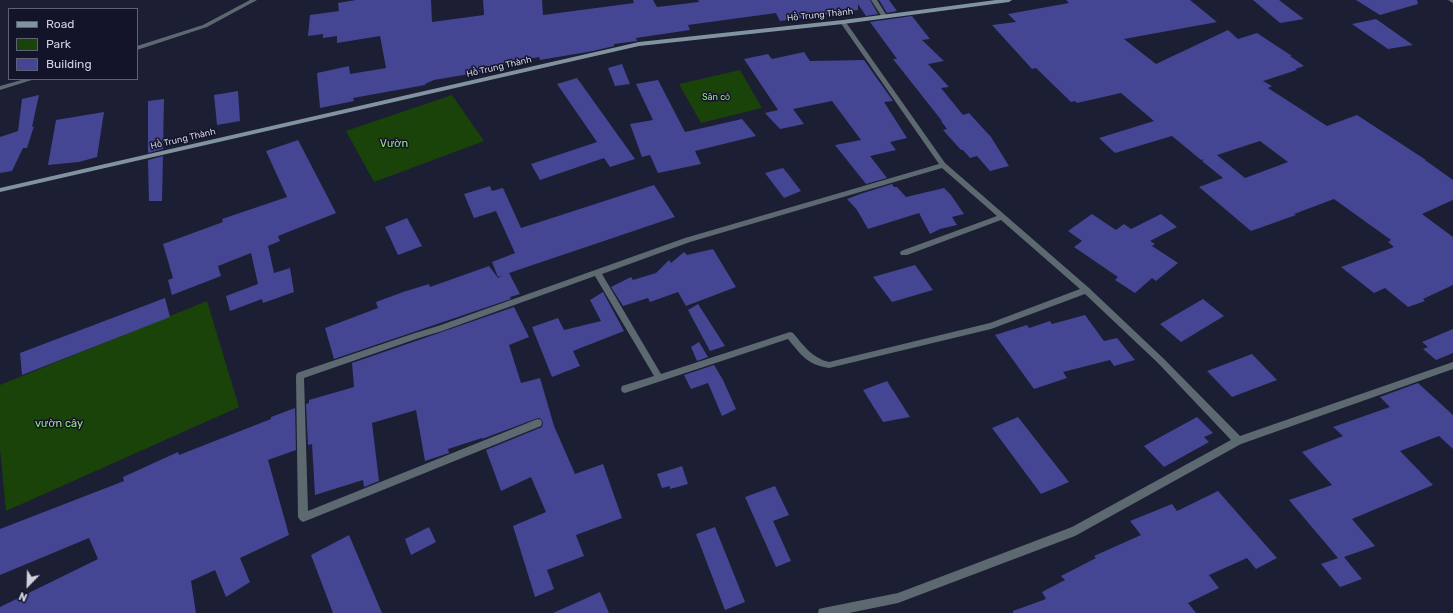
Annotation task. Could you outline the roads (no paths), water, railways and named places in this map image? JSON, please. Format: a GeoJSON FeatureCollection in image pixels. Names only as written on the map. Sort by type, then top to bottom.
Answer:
{"type":"FeatureCollection","features":[{"type":"Feature","properties":{"kind":"street"},"geometry":{"type":"LineString","coordinates":[[138,48],[205,26],[254,0]]}},
{"type":"Feature","properties":{"kind":"street"},"geometry":{"type":"LineString","coordinates":[[874,0],[884,16]]}},
{"type":"Feature","properties":{"kind":"street","name":"Hồ Trung Thành"},"geometry":{"type":"LineString","coordinates":[[0,190],[639,44],[843,22],[1009,0]]}},
{"type":"Feature","properties":{"kind":"street"},"geometry":{"type":"LineString","coordinates":[[843,22],[872,66],[943,165],[1086,290],[1161,361],[1238,441]]}},
{"type":"Feature","properties":{"kind":"street"},"geometry":{"type":"LineString","coordinates":[[0,88],[28,80]]}},
{"type":"Feature","properties":{"kind":"street"},"geometry":{"type":"LineString","coordinates":[[538,423],[303,517],[300,376],[438,329],[688,240],[943,165]]}},
{"type":"Feature","properties":{"kind":"street"},"geometry":{"type":"LineString","coordinates":[[904,253],[1002,217]]}},
{"type":"Feature","properties":{"kind":"street"},"geometry":{"type":"LineString","coordinates":[[597,273],[659,377]]}},
{"type":"Feature","properties":{"kind":"street"},"geometry":{"type":"LineString","coordinates":[[625,389],[790,335],[810,359],[817,364],[829,365],[991,326],[1086,290]]}},
{"type":"Feature","properties":{"kind":"street"},"geometry":{"type":"LineString","coordinates":[[823,613],[898,598],[1075,532],[1238,441],[1453,365]]}},
{"type":"Feature","properties":{"kind":"park label","name":"Sân cỏ"},"geometry":{"type":"Point","coordinates":[716,97]}},
{"type":"Feature","properties":{"kind":"park label","name":"Vườn"},"geometry":{"type":"Point","coordinates":[394,144]}},
{"type":"Feature","properties":{"kind":"park label","name":"vườn cây"},"geometry":{"type":"Point","coordinates":[59,424]}}]}
